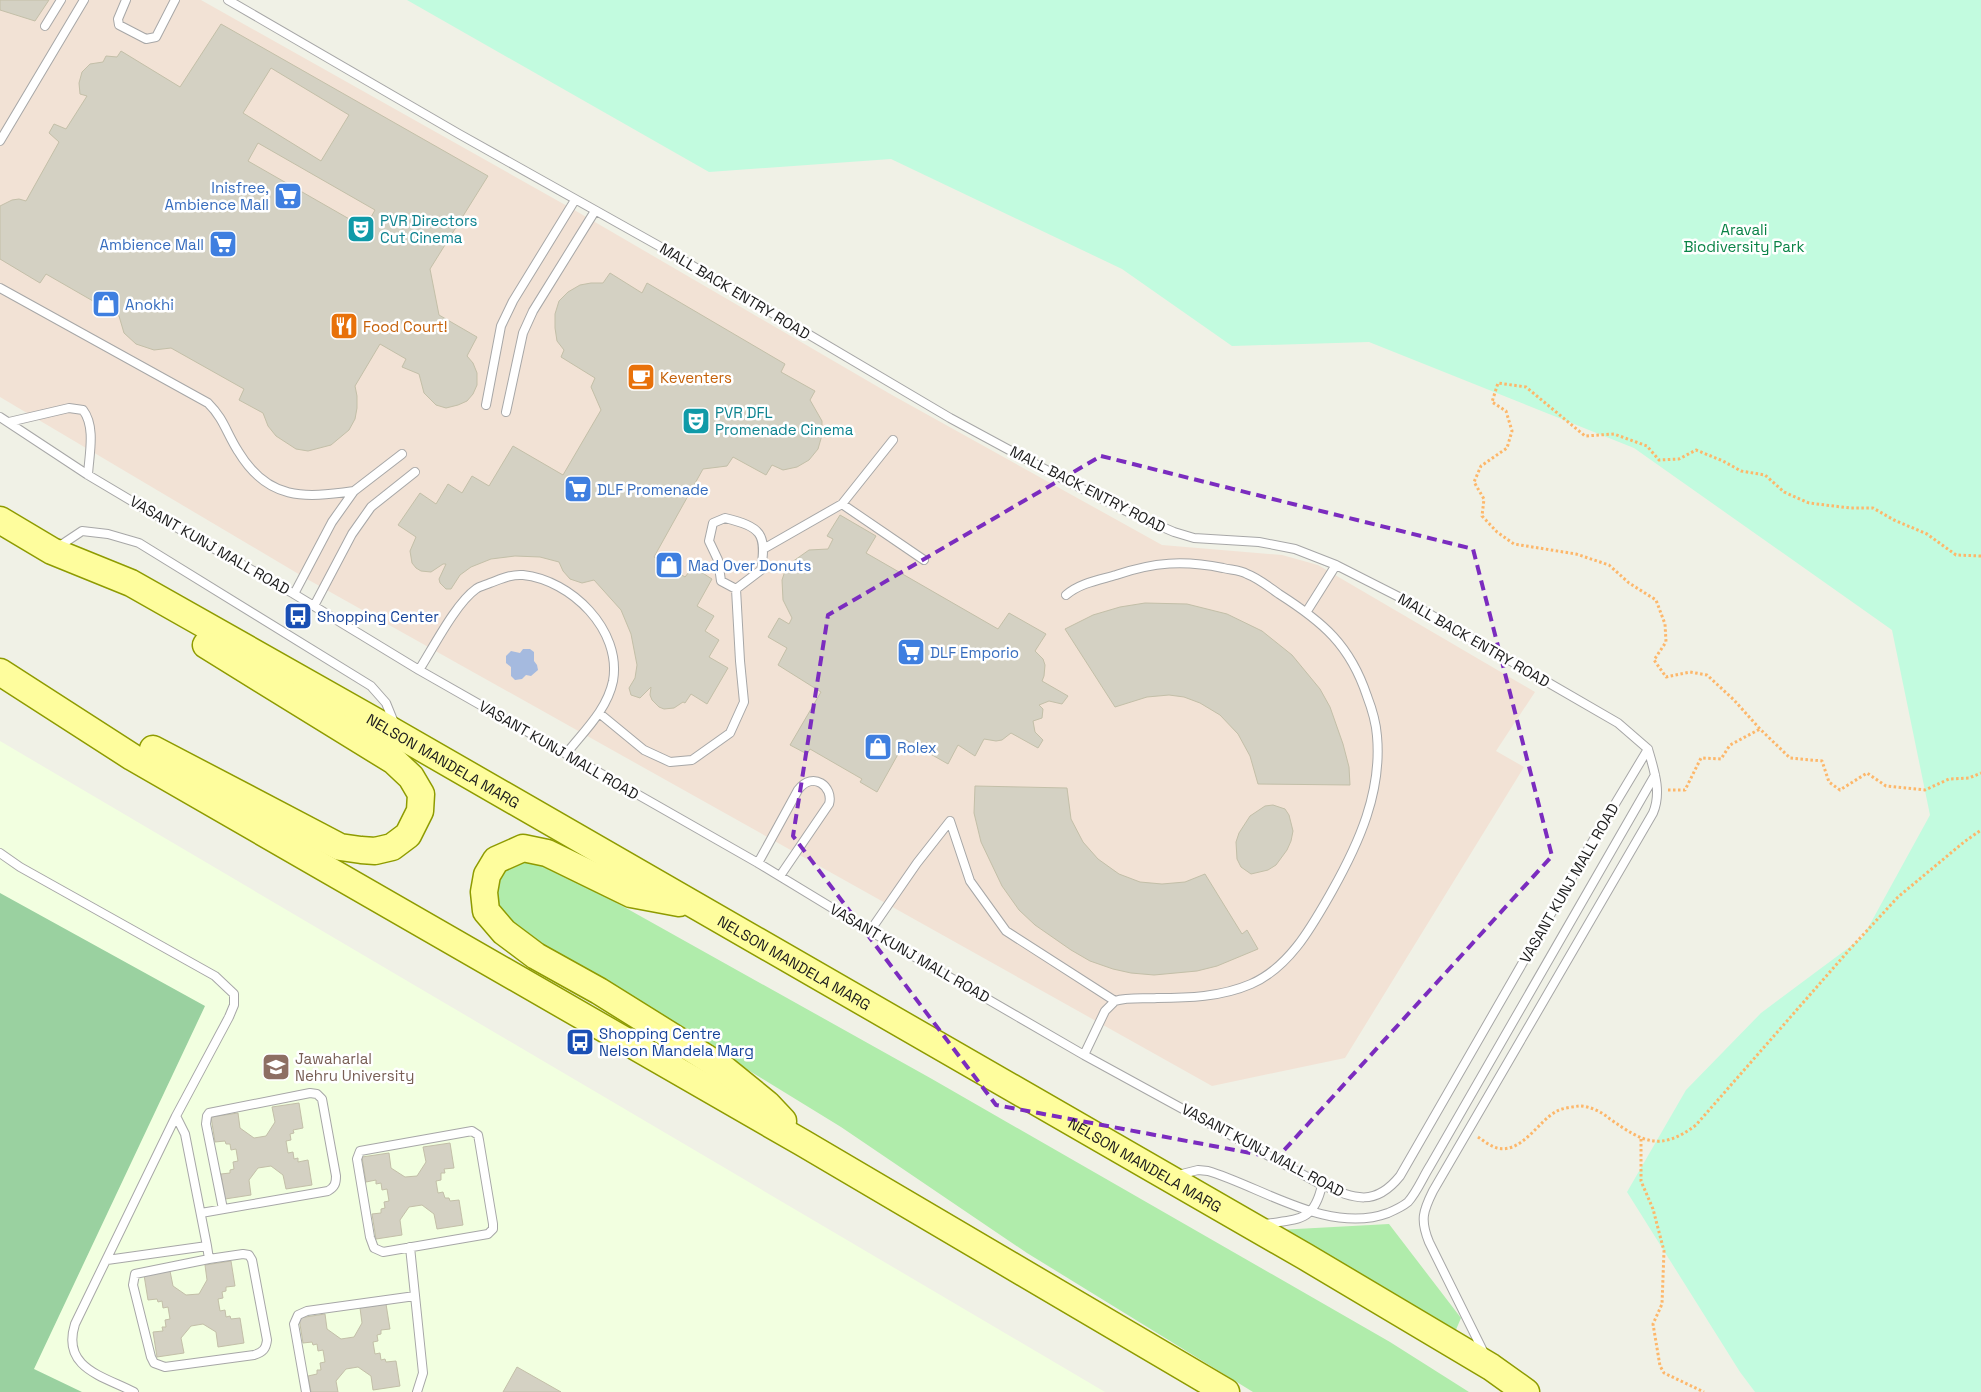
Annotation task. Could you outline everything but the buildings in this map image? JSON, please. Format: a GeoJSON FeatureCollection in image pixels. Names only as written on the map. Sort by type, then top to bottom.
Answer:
{"type":"FeatureCollection","features":[{"type":"Feature","properties":{"kind":"main road","name":"NELSON MANDELA MARG"},"geometry":{"type":"LineString","coordinates":[[0,520],[394,761],[411,777],[421,794],[420,811],[408,835],[392,847],[375,850],[340,847],[4,675]]}},
{"type":"Feature","properties":{"kind":"main road","name":"NELSON MANDELA MARG"},"geometry":{"type":"LineString","coordinates":[[52,551],[131,583],[399,734],[1252,1226],[1491,1367],[1526,1392]]}},
{"type":"Feature","properties":{"kind":"main road","name":"NELSON MANDELA MARG"},"geometry":{"type":"LineString","coordinates":[[4,675],[132,757],[803,1144],[1226,1392]]}},
{"type":"Feature","properties":{"kind":"main road"},"geometry":{"type":"LineString","coordinates":[[698,907],[631,894],[547,853],[523,848],[496,860],[487,875],[484,892],[486,910],[504,932],[536,956],[599,991],[724,1069],[767,1104],[803,1144]]}},
{"type":"Feature","properties":{"kind":"lane"},"geometry":{"type":"LineString","coordinates":[[45,26],[61,0]]}},
{"type":"Feature","properties":{"kind":"lane"},"geometry":{"type":"LineString","coordinates":[[0,141],[84,0]]}},
{"type":"Feature","properties":{"kind":"lane"},"geometry":{"type":"LineString","coordinates":[[126,0],[118,19],[119,25],[146,39],[156,37],[175,0]]}},
{"type":"Feature","properties":{"kind":"lane","name":"MALL BACK ENTRY ROAD"},"geometry":{"type":"LineString","coordinates":[[228,0],[575,200],[659,246],[950,418],[1132,514],[1174,532],[1194,538],[1259,542],[1295,549],[1336,565],[1407,600],[1618,723],[1648,749]]}},
{"type":"Feature","properties":{"kind":"lane"},"geometry":{"type":"LineString","coordinates":[[486,405],[501,326],[513,300],[575,200]]}},
{"type":"Feature","properties":{"kind":"lane"},"geometry":{"type":"LineString","coordinates":[[506,412],[523,334],[533,311],[595,211]]}},
{"type":"Feature","properties":{"kind":"lane"},"geometry":{"type":"LineString","coordinates":[[0,288],[208,403],[219,414],[238,451],[248,465],[258,476],[273,486],[290,493],[314,496],[354,491]]}},
{"type":"Feature","properties":{"kind":"lane"},"geometry":{"type":"LineString","coordinates":[[9,422],[69,408],[83,410],[88,417],[90,426],[88,475]]}},
{"type":"Feature","properties":{"kind":"lane","name":"VASANT KUNJ MALL ROAD"},"geometry":{"type":"LineString","coordinates":[[0,417],[88,475],[166,522],[294,594],[419,670],[758,863],[870,931],[1084,1055],[1322,1185],[1345,1195],[1369,1198],[1390,1188],[1400,1176],[1648,749]]}},
{"type":"Feature","properties":{"kind":"lane"},"geometry":{"type":"LineString","coordinates":[[765,548],[842,504],[893,440]]}},
{"type":"Feature","properties":{"kind":"lane"},"geometry":{"type":"LineString","coordinates":[[294,594],[332,522],[354,491],[402,454]]}},
{"type":"Feature","properties":{"kind":"lane"},"geometry":{"type":"LineString","coordinates":[[314,606],[352,534],[371,507],[415,472]]}},
{"type":"Feature","properties":{"kind":"lane"},"geometry":{"type":"LineString","coordinates":[[842,504],[924,560]]}},
{"type":"Feature","properties":{"kind":"lane"},"geometry":{"type":"LineString","coordinates":[[725,518],[745,522],[758,531],[765,548],[761,570],[736,589],[721,581],[718,560],[709,540],[713,523],[725,518]]}},
{"type":"Feature","properties":{"kind":"lane"},"geometry":{"type":"LineString","coordinates":[[52,551],[82,531],[108,534],[139,543],[370,686],[386,703],[399,734]]}},
{"type":"Feature","properties":{"kind":"lane"},"geometry":{"type":"LineString","coordinates":[[870,931],[917,863],[950,821],[970,881],[1006,932],[1115,1001],[1189,998],[1232,991],[1252,983],[1279,965],[1297,946],[1316,919],[1338,881],[1366,821],[1372,802],[1377,757],[1377,736],[1371,706],[1356,668],[1335,638],[1307,612],[1248,574],[1190,562],[1157,564],[1127,571],[1084,584],[1066,595]]}},
{"type":"Feature","properties":{"kind":"lane"},"geometry":{"type":"LineString","coordinates":[[1307,612],[1336,565]]}},
{"type":"Feature","properties":{"kind":"lane"},"geometry":{"type":"LineString","coordinates":[[419,670],[464,601],[476,589],[505,577],[522,575],[546,580],[568,593],[594,614],[606,635],[613,658],[613,678],[609,696],[599,713],[566,754]]}},
{"type":"Feature","properties":{"kind":"lane"},"geometry":{"type":"LineString","coordinates":[[599,713],[644,750],[670,762],[692,760],[730,733],[744,702],[736,589]]}},
{"type":"Feature","properties":{"kind":"lane"},"geometry":{"type":"LineString","coordinates":[[1491,1367],[1423,1228],[1424,1212],[1427,1203],[1653,813],[1656,806],[1657,790],[1648,749]]}},
{"type":"Feature","properties":{"kind":"lane","name":"VASANT KUNJ MALL ROAD"},"geometry":{"type":"LineString","coordinates":[[1168,1178],[1198,1170],[1208,1171],[1287,1204],[1312,1212],[1344,1217],[1381,1215],[1398,1209],[1408,1201],[1655,775]]}},
{"type":"Feature","properties":{"kind":"lane"},"geometry":{"type":"LineString","coordinates":[[758,863],[798,790],[803,783],[810,780],[816,781],[828,791],[829,804],[780,876]]}},
{"type":"Feature","properties":{"kind":"lane"},"geometry":{"type":"LineString","coordinates":[[0,853],[20,867],[215,976],[234,994],[234,1005],[229,1017],[176,1116],[75,1324],[71,1336],[72,1350],[80,1363],[134,1392]]}},
{"type":"Feature","properties":{"kind":"lane"},"geometry":{"type":"LineString","coordinates":[[1084,1055],[1105,1011],[1115,1001]]}},
{"type":"Feature","properties":{"kind":"lane"},"geometry":{"type":"LineString","coordinates":[[200,1213],[328,1191],[333,1188],[336,1183],[336,1176],[322,1099],[317,1094],[310,1093],[209,1113],[206,1124],[222,1209]]}},
{"type":"Feature","properties":{"kind":"lane"},"geometry":{"type":"LineString","coordinates":[[176,1116],[185,1134],[209,1260]]}},
{"type":"Feature","properties":{"kind":"lane"},"geometry":{"type":"LineString","coordinates":[[475,1132],[479,1140],[493,1224],[491,1232],[410,1247],[383,1252],[374,1248],[371,1243],[357,1159],[360,1151],[475,1132]]}},
{"type":"Feature","properties":{"kind":"lane"},"geometry":{"type":"LineString","coordinates":[[1252,1226],[1300,1219],[1312,1212],[1321,1193],[1322,1185]]}},
{"type":"Feature","properties":{"kind":"lane"},"geometry":{"type":"LineString","coordinates":[[107,1260],[207,1246]]}},
{"type":"Feature","properties":{"kind":"lane"},"geometry":{"type":"LineString","coordinates":[[410,1247],[424,1373],[416,1392]]}},
{"type":"Feature","properties":{"kind":"lane"},"geometry":{"type":"LineString","coordinates":[[243,1254],[249,1255],[252,1260],[267,1340],[266,1347],[262,1353],[254,1355],[165,1367],[154,1363],[133,1285],[135,1274],[209,1260],[243,1254]]}},
{"type":"Feature","properties":{"kind":"lane"},"geometry":{"type":"LineString","coordinates":[[306,1392],[294,1324],[298,1316],[307,1311],[416,1296]]}},
{"type":"Feature","properties":{"kind":"path"},"geometry":{"type":"LineString","coordinates":[[1981,556],[1956,555],[1927,534],[1894,520],[1873,508],[1850,508],[1809,503],[1784,492],[1765,474],[1741,470],[1696,450],[1679,459],[1659,460],[1647,446],[1614,434],[1585,436],[1546,406],[1526,387],[1498,384],[1492,402],[1506,411],[1512,431],[1506,448],[1481,466],[1474,482],[1484,499],[1482,516],[1498,532],[1514,544],[1576,554],[1609,565],[1629,583],[1656,600],[1665,624],[1666,642],[1654,660],[1666,677],[1690,672],[1706,675],[1734,700],[1790,758],[1822,760],[1828,782],[1840,790],[1867,773],[1886,786],[1925,790],[1949,779],[1969,778],[1981,773]]}},
{"type":"Feature","properties":{"kind":"path"},"geometry":{"type":"LineString","coordinates":[[1657,790],[1685,790],[1701,758],[1721,759],[1730,746],[1760,729]]}},
{"type":"Feature","properties":{"kind":"path"},"geometry":{"type":"LineString","coordinates":[[1469,1131],[1490,1145],[1507,1149],[1519,1143],[1558,1111],[1584,1106],[1602,1113],[1641,1139],[1668,1140],[1684,1134],[1696,1125],[1898,897],[1981,830]]}},
{"type":"Feature","properties":{"kind":"path"},"geometry":{"type":"LineString","coordinates":[[1641,1139],[1640,1181],[1653,1209],[1664,1251],[1662,1304],[1653,1324],[1660,1366],[1664,1373],[1704,1392]]}},
{"type":"Feature","properties":{"kind":"highlighted area"},"geometry":{"type":"Polygon","coordinates":[[[1101,456],[1473,549],[1552,856],[1277,1158],[996,1105],[793,836],[828,615],[1101,456]]]}},
{"type":"Feature","properties":{"kind":"shaded area"},"geometry":{"type":"Polygon","coordinates":[[[0,0],[201,0],[576,211],[892,395],[1162,545],[1282,555],[1318,565],[1535,692],[1496,751],[1524,767],[1345,1058],[1212,1086],[307,579],[0,397],[0,0]]]}},
{"type":"Feature","properties":{"kind":"shaded area","name":"Jawaharlal Nehru University"},"geometry":{"type":"Polygon","coordinates":[[[0,741],[1105,1392],[0,1392],[0,741]]]}},
{"type":"Feature","properties":{"kind":"green space","name":"Aravali Biodiversity Park"},"geometry":{"type":"Polygon","coordinates":[[[407,0],[1981,0],[1981,1392],[1755,1392],[1740,1372],[1627,1192],[1686,1090],[1761,1013],[1863,937],[1930,815],[1892,630],[1634,448],[1369,342],[1232,346],[1122,269],[891,159],[709,172],[407,0]]]}},
{"type":"Feature","properties":{"kind":"green space"},"geometry":{"type":"Polygon","coordinates":[[[524,861],[549,865],[932,1079],[1390,1342],[1469,1392],[1253,1392],[1027,1253],[841,1127],[521,931],[497,901],[495,885],[499,876],[506,868],[524,861]]]}},
{"type":"Feature","properties":{"kind":"green space"},"geometry":{"type":"Polygon","coordinates":[[[0,893],[205,1006],[34,1369],[82,1392],[0,1392],[0,893]]]}},
{"type":"Feature","properties":{"kind":"green space"},"geometry":{"type":"Polygon","coordinates":[[[1389,1224],[1461,1318],[1455,1332],[1278,1230],[1389,1224]]]}},
{"type":"Feature","properties":{"kind":"water"},"geometry":{"type":"Polygon","coordinates":[[[523,649],[530,649],[534,652],[534,661],[538,670],[531,676],[526,675],[522,679],[515,680],[511,676],[511,667],[506,663],[506,656],[511,651],[520,653],[523,649]]]}},
{"type":"Feature","properties":{"kind":"place","name":"Inisfree, Ambience Mall"},"geometry":{"type":"Point","coordinates":[288,196]}},
{"type":"Feature","properties":{"kind":"place","name":"PVR Directors Cut Cinema"},"geometry":{"type":"Point","coordinates":[361,229]}},
{"type":"Feature","properties":{"kind":"place","name":"Ambience Mall"},"geometry":{"type":"Point","coordinates":[223,244]}},
{"type":"Feature","properties":{"kind":"place","name":"Anokhi"},"geometry":{"type":"Point","coordinates":[106,304]}},
{"type":"Feature","properties":{"kind":"place","name":"Food Court!"},"geometry":{"type":"Point","coordinates":[344,326]}},
{"type":"Feature","properties":{"kind":"place","name":"Keventers"},"geometry":{"type":"Point","coordinates":[641,377]}},
{"type":"Feature","properties":{"kind":"place","name":"PVR DFL Promenade Cinema"},"geometry":{"type":"Point","coordinates":[696,421]}},
{"type":"Feature","properties":{"kind":"place","name":"DLF Promenade"},"geometry":{"type":"Point","coordinates":[578,489]}},
{"type":"Feature","properties":{"kind":"place","name":"Mad Over Donuts"},"geometry":{"type":"Point","coordinates":[669,565]}},
{"type":"Feature","properties":{"kind":"place","name":"Shopping Center"},"geometry":{"type":"Point","coordinates":[298,616]}},
{"type":"Feature","properties":{"kind":"place","name":"DLF Emporio"},"geometry":{"type":"Point","coordinates":[911,652]}},
{"type":"Feature","properties":{"kind":"place","name":"Rolex"},"geometry":{"type":"Point","coordinates":[878,747]}},
{"type":"Feature","properties":{"kind":"place","name":"Shopping Centre Nelson Mandela Marg"},"geometry":{"type":"Point","coordinates":[580,1042]}},
{"type":"Feature","properties":{"kind":"place","name":"Jawaharlal Nehru University"},"geometry":{"type":"Point","coordinates":[276,1067]}}]}
